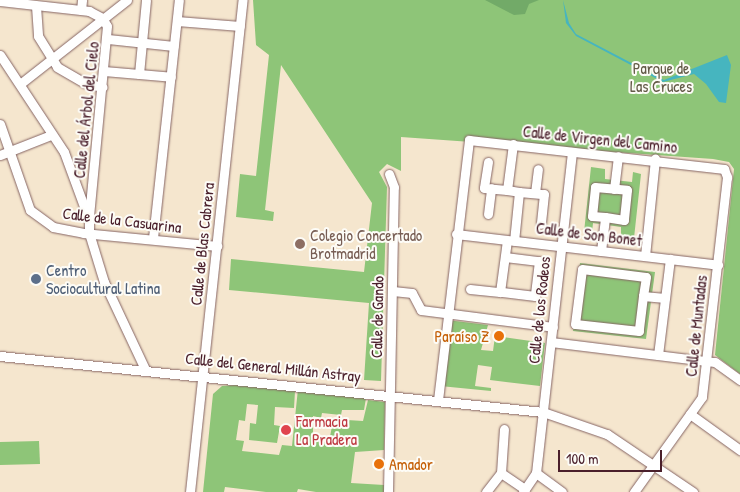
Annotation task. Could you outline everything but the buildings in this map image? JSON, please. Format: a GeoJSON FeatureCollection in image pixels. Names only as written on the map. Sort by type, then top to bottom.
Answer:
{"type":"FeatureCollection","features":[{"type":"Feature","properties":{"kind":"street"},"geometry":{"type":"LineString","coordinates":[[81,10],[82,0]]}},
{"type":"Feature","properties":{"kind":"street"},"geometry":{"type":"LineString","coordinates":[[20,84],[126,0]]}},
{"type":"Feature","properties":{"kind":"street"},"geometry":{"type":"LineString","coordinates":[[138,74],[146,0]]}},
{"type":"Feature","properties":{"kind":"street"},"geometry":{"type":"LineString","coordinates":[[153,238],[179,0]]}},
{"type":"Feature","properties":{"kind":"street","name":"Calle de Blas Cabrera"},"geometry":{"type":"LineString","coordinates":[[190,492],[243,0]]}},
{"type":"Feature","properties":{"kind":"street"},"geometry":{"type":"LineString","coordinates":[[0,1],[36,6],[52,4],[81,10],[102,18]]}},
{"type":"Feature","properties":{"kind":"street"},"geometry":{"type":"LineString","coordinates":[[36,6],[38,36],[51,60],[69,75],[103,87]]}},
{"type":"Feature","properties":{"kind":"street","name":"Calle del Árbol del Cielo"},"geometry":{"type":"LineString","coordinates":[[89,220],[108,39],[107,26],[102,18]]}},
{"type":"Feature","properties":{"kind":"street"},"geometry":{"type":"LineString","coordinates":[[177,20],[240,26]]}},
{"type":"Feature","properties":{"kind":"street"},"geometry":{"type":"LineString","coordinates":[[108,39],[174,46]]}},
{"type":"Feature","properties":{"kind":"street"},"geometry":{"type":"LineString","coordinates":[[0,55],[64,152],[89,220],[89,233],[104,282],[145,369]]}},
{"type":"Feature","properties":{"kind":"street"},"geometry":{"type":"LineString","coordinates":[[104,71],[171,77]]}},
{"type":"Feature","properties":{"kind":"street","name":"Calle de la Casuarina"},"geometry":{"type":"LineString","coordinates":[[0,124],[30,210],[57,229],[217,246]]}},
{"type":"Feature","properties":{"kind":"street"},"geometry":{"type":"LineString","coordinates":[[0,155],[10,153],[51,135]]}},
{"type":"Feature","properties":{"kind":"street","name":"Calle de Virgen del Camino"},"geometry":{"type":"LineString","coordinates":[[456,234],[466,145],[471,139],[572,152],[721,167],[726,170],[727,177]]}},
{"type":"Feature","properties":{"kind":"street"},"geometry":{"type":"LineString","coordinates":[[507,190],[513,144]]}},
{"type":"Feature","properties":{"kind":"street","name":"Calle de los Rodeos"},"geometry":{"type":"LineString","coordinates":[[543,412],[572,152]]}},
{"type":"Feature","properties":{"kind":"street"},"geometry":{"type":"LineString","coordinates":[[614,189],[618,156]]}},
{"type":"Feature","properties":{"kind":"street"},"geometry":{"type":"LineString","coordinates":[[645,256],[655,159]]}},
{"type":"Feature","properties":{"kind":"street"},"geometry":{"type":"LineString","coordinates":[[488,162],[484,188],[544,194],[541,224]]}},
{"type":"Feature","properties":{"kind":"street"},"geometry":{"type":"LineString","coordinates":[[535,193],[538,169]]}},
{"type":"Feature","properties":{"kind":"street","name":"Calle de Gando"},"geometry":{"type":"LineString","coordinates":[[388,492],[394,187],[389,174]]}},
{"type":"Feature","properties":{"kind":"street","name":"Calle de Muntadas"},"geometry":{"type":"LineString","coordinates":[[634,492],[702,397],[708,361],[727,177]]}},
{"type":"Feature","properties":{"kind":"street"},"geometry":{"type":"LineString","coordinates":[[78,187],[86,191],[93,185]]}},
{"type":"Feature","properties":{"kind":"street"},"geometry":{"type":"LineString","coordinates":[[595,187],[627,190],[624,220],[605,218],[592,216],[595,187]]}},
{"type":"Feature","properties":{"kind":"street"},"geometry":{"type":"LineString","coordinates":[[488,214],[491,188]]}},
{"type":"Feature","properties":{"kind":"street"},"geometry":{"type":"LineString","coordinates":[[500,292],[505,257],[519,192]]}},
{"type":"Feature","properties":{"kind":"street"},"geometry":{"type":"LineString","coordinates":[[601,251],[605,218]]}},
{"type":"Feature","properties":{"kind":"street"},"geometry":{"type":"LineString","coordinates":[[438,400],[456,234]]}},
{"type":"Feature","properties":{"kind":"street","name":"Calle de Son Bonet"},"geometry":{"type":"LineString","coordinates":[[456,234],[718,265]]}},
{"type":"Feature","properties":{"kind":"street"},"geometry":{"type":"LineString","coordinates":[[470,289],[535,296],[539,261],[505,257]]}},
{"type":"Feature","properties":{"kind":"street"},"geometry":{"type":"LineString","coordinates":[[658,355],[670,259]]}},
{"type":"Feature","properties":{"kind":"street"},"geometry":{"type":"LineString","coordinates":[[582,269],[646,277],[643,296],[639,331],[575,324],[582,269]]}},
{"type":"Feature","properties":{"kind":"street"},"geometry":{"type":"LineString","coordinates":[[393,291],[412,293],[421,310],[552,328]]}},
{"type":"Feature","properties":{"kind":"street"},"geometry":{"type":"LineString","coordinates":[[643,296],[665,298]]}},
{"type":"Feature","properties":{"kind":"street"},"geometry":{"type":"LineString","coordinates":[[551,342],[714,362],[740,380]]}},
{"type":"Feature","properties":{"kind":"street","name":"Calle del General Millán Astray"},"geometry":{"type":"LineString","coordinates":[[0,356],[202,374],[543,412],[596,429],[654,464],[693,492]]}},
{"type":"Feature","properties":{"kind":"street"},"geometry":{"type":"LineString","coordinates":[[501,473],[524,491],[536,473],[543,412]]}},
{"type":"Feature","properties":{"kind":"street"},"geometry":{"type":"LineString","coordinates":[[690,414],[740,450]]}},
{"type":"Feature","properties":{"kind":"street"},"geometry":{"type":"LineString","coordinates":[[486,492],[501,473],[504,429]]}},
{"type":"Feature","properties":{"kind":"street"},"geometry":{"type":"LineString","coordinates":[[536,473],[560,491]]}},
{"type":"Feature","properties":{"kind":"green space","name":"Parque de Las Cruces"},"geometry":{"type":"Polygon","coordinates":[[[253,0],[740,0],[740,374],[715,355],[734,169],[729,162],[713,159],[401,137],[401,171],[387,164],[379,172],[387,187],[381,381],[364,380],[369,303],[229,290],[231,259],[364,272],[372,203],[281,65],[265,210],[274,212],[273,221],[236,217],[240,174],[256,176],[269,55],[256,45],[253,0]]]}},
{"type":"Feature","properties":{"kind":"green space"},"geometry":{"type":"Polygon","coordinates":[[[485,0],[539,0],[529,4],[525,14],[514,15],[485,0]]]}},
{"type":"Feature","properties":{"kind":"green space"},"geometry":{"type":"Polygon","coordinates":[[[591,167],[605,169],[605,179],[632,182],[633,172],[641,174],[634,238],[621,236],[621,227],[593,223],[592,233],[584,232],[591,167]]]}},
{"type":"Feature","properties":{"kind":"green space"},"geometry":{"type":"Polygon","coordinates":[[[580,263],[655,272],[646,339],[573,331],[580,263]]]}},
{"type":"Feature","properties":{"kind":"green space"},"geometry":{"type":"Polygon","coordinates":[[[447,320],[488,325],[481,350],[493,351],[495,336],[545,343],[540,386],[490,380],[492,367],[478,365],[475,386],[491,388],[491,391],[440,386],[447,320]]]}},
{"type":"Feature","properties":{"kind":"green space"},"geometry":{"type":"Polygon","coordinates":[[[235,385],[295,391],[294,408],[275,407],[274,425],[280,426],[277,443],[249,440],[250,423],[256,424],[258,405],[247,404],[245,421],[239,420],[236,440],[244,441],[242,451],[279,455],[282,445],[292,446],[298,389],[366,398],[364,410],[342,410],[341,415],[322,413],[321,418],[313,416],[313,441],[329,442],[332,426],[346,426],[347,420],[363,421],[368,400],[385,402],[384,450],[355,452],[351,483],[384,485],[384,492],[316,492],[298,489],[297,492],[266,492],[225,487],[224,492],[203,492],[213,394],[222,386],[235,385]]]}},
{"type":"Feature","properties":{"kind":"green space"},"geometry":{"type":"Polygon","coordinates":[[[39,441],[40,464],[0,465],[0,442],[39,441]]]}},
{"type":"Feature","properties":{"kind":"water"},"geometry":{"type":"Polygon","coordinates":[[[563,0],[569,23],[576,34],[664,80],[727,55],[731,65],[726,103],[719,102],[706,84],[694,74],[663,82],[576,36],[566,23],[563,0]]]}},
{"type":"Feature","properties":{"kind":"place","name":"Colegio Concertado Brotmadrid"},"geometry":{"type":"Point","coordinates":[300,244]}},
{"type":"Feature","properties":{"kind":"place","name":"Centro Sociocultural Latina"},"geometry":{"type":"Point","coordinates":[36,279]}},
{"type":"Feature","properties":{"kind":"place","name":"Paraíso Z"},"geometry":{"type":"Point","coordinates":[499,336]}},
{"type":"Feature","properties":{"kind":"place","name":"Farmacia La Pradera"},"geometry":{"type":"Point","coordinates":[286,430]}},
{"type":"Feature","properties":{"kind":"place","name":"Amador"},"geometry":{"type":"Point","coordinates":[379,464]}}]}
